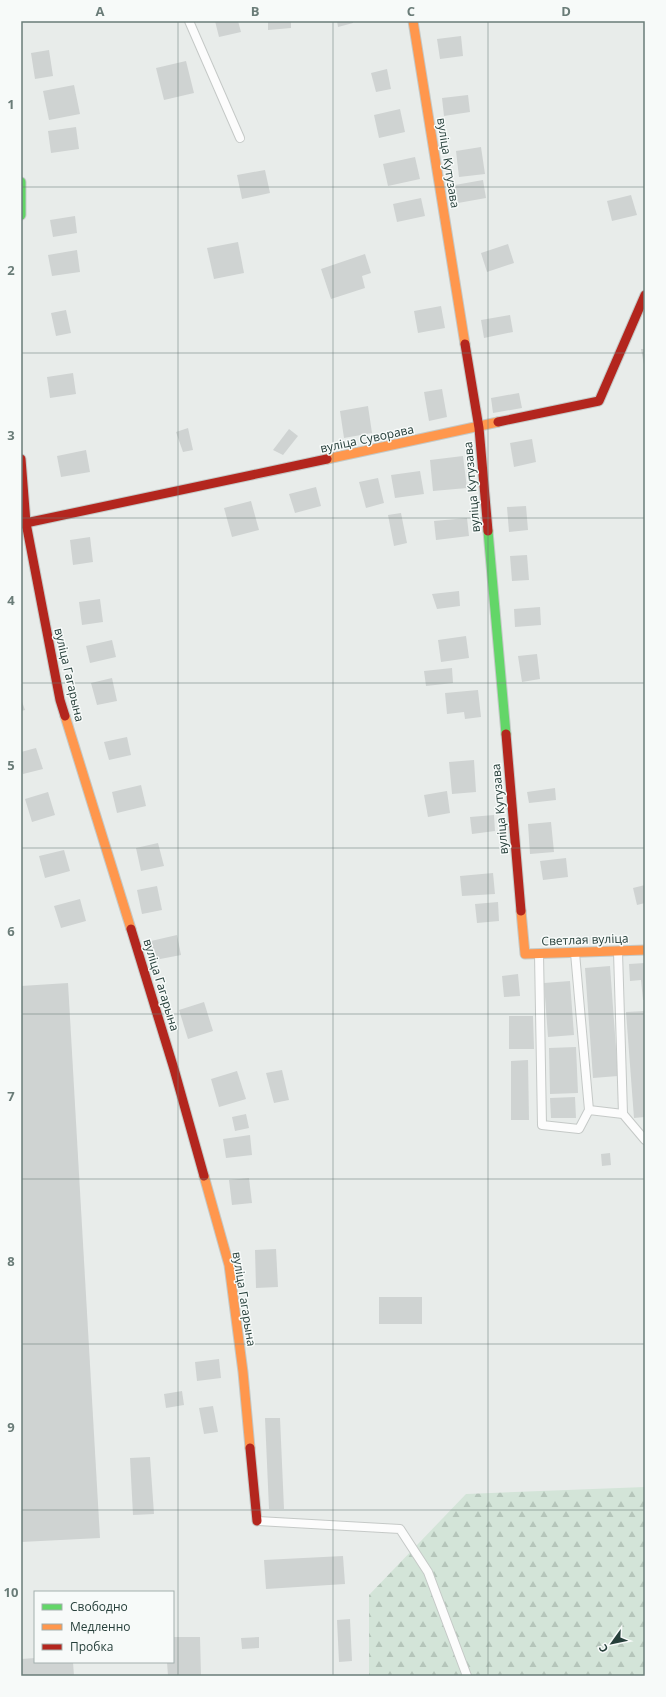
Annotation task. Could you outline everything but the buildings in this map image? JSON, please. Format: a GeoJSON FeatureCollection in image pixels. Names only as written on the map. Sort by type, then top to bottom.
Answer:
{"type":"FeatureCollection","features":[{"type":"Feature","properties":{"kind":"street","name":"вуліца Кутузава"},"geometry":{"type":"LineString","coordinates":[[413,21],[479,428],[525,954]]}},
{"type":"Feature","properties":{"kind":"street"},"geometry":{"type":"LineString","coordinates":[[21,182],[21,215]]}},
{"type":"Feature","properties":{"kind":"street","name":"вуліца Суворава"},"geometry":{"type":"LineString","coordinates":[[23,524],[479,428],[599,401],[645,295]]}},
{"type":"Feature","properties":{"kind":"street","name":"вуліца Гагарына"},"geometry":{"type":"LineString","coordinates":[[21,459],[23,524],[60,700],[174,1069],[229,1265],[243,1372],[257,1521]]}},
{"type":"Feature","properties":{"kind":"street","name":"Светлая вуліца"},"geometry":{"type":"LineString","coordinates":[[525,954],[645,950]]}},
{"type":"Feature","properties":{"kind":"lane"},"geometry":{"type":"LineString","coordinates":[[189,21],[240,138]]}},
{"type":"Feature","properties":{"kind":"lane"},"geometry":{"type":"LineString","coordinates":[[618,951],[623,1114],[645,1140]]}},
{"type":"Feature","properties":{"kind":"lane"},"geometry":{"type":"LineString","coordinates":[[539,954],[542,1125],[580,1129],[589,1110],[575,952]]}},
{"type":"Feature","properties":{"kind":"lane"},"geometry":{"type":"LineString","coordinates":[[589,1110],[623,1114]]}},
{"type":"Feature","properties":{"kind":"lane"},"geometry":{"type":"LineString","coordinates":[[257,1521],[400,1529],[428,1572],[467,1676]]}},
{"type":"Feature","properties":{"kind":"green space"},"geometry":{"type":"Polygon","coordinates":[[[645,1487],[645,1676],[369,1676],[369,1595],[466,1494],[645,1487]]]}},
{"type":"Feature","properties":{"kind":"traffic: fast"},"geometry":{"type":"LineString","coordinates":[[21,182],[21,215]]}},
{"type":"Feature","properties":{"kind":"traffic: fast"},"geometry":{"type":"LineString","coordinates":[[488,531],[506,734]]}},
{"type":"Feature","properties":{"kind":"traffic: slow"},"geometry":{"type":"LineString","coordinates":[[413,21],[465,344]]}},
{"type":"Feature","properties":{"kind":"traffic: slow"},"geometry":{"type":"LineString","coordinates":[[327,459],[498,422]]}},
{"type":"Feature","properties":{"kind":"traffic: slow"},"geometry":{"type":"LineString","coordinates":[[65,716],[131,929]]}},
{"type":"Feature","properties":{"kind":"traffic: slow"},"geometry":{"type":"LineString","coordinates":[[521,911],[525,954],[645,950]]}},
{"type":"Feature","properties":{"kind":"traffic: slow"},"geometry":{"type":"LineString","coordinates":[[204,1176],[229,1265],[243,1372],[250,1448]]}},
{"type":"Feature","properties":{"kind":"traffic: jam"},"geometry":{"type":"LineString","coordinates":[[498,422],[599,401],[645,295]]}},
{"type":"Feature","properties":{"kind":"traffic: jam"},"geometry":{"type":"LineString","coordinates":[[465,344],[479,428],[488,531]]}},
{"type":"Feature","properties":{"kind":"traffic: jam"},"geometry":{"type":"LineString","coordinates":[[21,459],[26,523],[60,700],[65,716]]}},
{"type":"Feature","properties":{"kind":"traffic: jam"},"geometry":{"type":"LineString","coordinates":[[21,524],[327,459]]}},
{"type":"Feature","properties":{"kind":"traffic: jam"},"geometry":{"type":"LineString","coordinates":[[506,734],[521,911]]}},
{"type":"Feature","properties":{"kind":"traffic: jam"},"geometry":{"type":"LineString","coordinates":[[131,929],[174,1069],[204,1176]]}},
{"type":"Feature","properties":{"kind":"traffic: jam"},"geometry":{"type":"LineString","coordinates":[[250,1448],[257,1521]]}}]}
